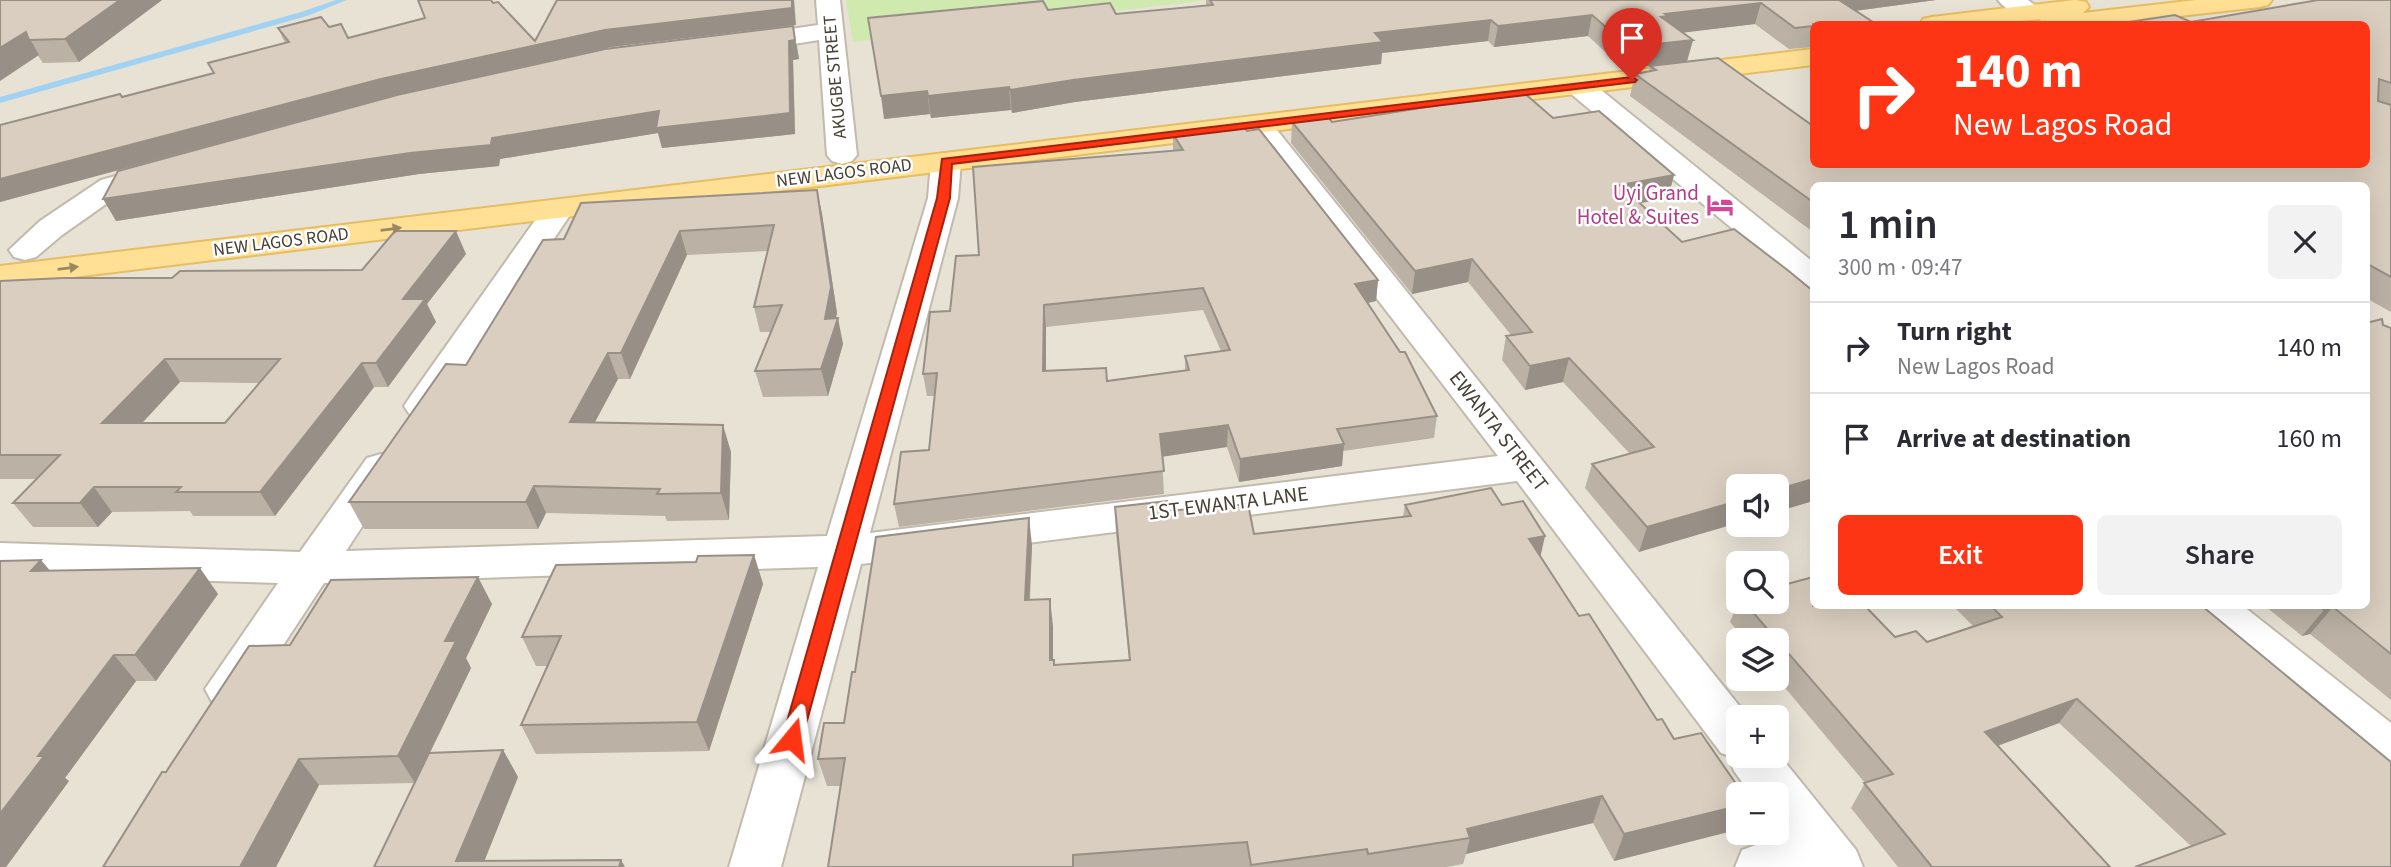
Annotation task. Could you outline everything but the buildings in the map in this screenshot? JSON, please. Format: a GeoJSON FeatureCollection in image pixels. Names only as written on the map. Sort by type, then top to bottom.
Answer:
{"type":"FeatureCollection","features":[{"type":"Feature","properties":{"kind":"main road"},"geometry":{"type":"LineString","coordinates":[[1986,21],[2148,6],[2260,0]]}},
{"type":"Feature","properties":{"kind":"main road","name":"NEW LAGOS ROAD"},"geometry":{"type":"LineString","coordinates":[[12,252],[1810,39]]}},
{"type":"Feature","properties":{"kind":"main road","name":"NEW LAGOS ROAD"},"geometry":{"type":"LineString","coordinates":[[0,276],[1810,57]]}},
{"type":"Feature","properties":{"kind":"street","name":"AKUGBE STREET"},"geometry":{"type":"LineString","coordinates":[[828,0],[842,155]]}},
{"type":"Feature","properties":{"kind":"street"},"geometry":{"type":"LineString","coordinates":[[2010,0],[2041,18]]}},
{"type":"Feature","properties":{"kind":"street"},"geometry":{"type":"LineString","coordinates":[[2148,6],[2177,21]]}},
{"type":"Feature","properties":{"kind":"street"},"geometry":{"type":"LineString","coordinates":[[716,47],[831,31]]}},
{"type":"Feature","properties":{"kind":"street"},"geometry":{"type":"LineString","coordinates":[[1580,87],[1810,277]]}},
{"type":"Feature","properties":{"kind":"street","name":"EWANTA STREET"},"geometry":{"type":"LineString","coordinates":[[1258,125],[1726,723]]}},
{"type":"Feature","properties":{"kind":"street"},"geometry":{"type":"LineString","coordinates":[[755,867],[846,551],[943,198],[946,162]]}},
{"type":"Feature","properties":{"kind":"street"},"geometry":{"type":"LineString","coordinates":[[12,252],[112,186],[190,164]]}},
{"type":"Feature","properties":{"kind":"street"},"geometry":{"type":"LineString","coordinates":[[209,718],[559,209]]}},
{"type":"Feature","properties":{"kind":"street","name":"1ST EWANTA LANE"},"geometry":{"type":"LineString","coordinates":[[0,559],[312,568],[846,551],[1527,466]]}},
{"type":"Feature","properties":{"kind":"street"},"geometry":{"type":"LineString","coordinates":[[2217,609],[2391,751]]}},
{"type":"Feature","properties":{"kind":"street"},"geometry":{"type":"LineString","coordinates":[[1760,768],[1834,864]]}},
{"type":"Feature","properties":{"kind":"street"},"geometry":{"type":"LineString","coordinates":[[1761,867],[1834,864]]}},
{"type":"Feature","properties":{"kind":"shaded area"},"geometry":{"type":"Polygon","coordinates":[[[0,0],[2391,0],[2391,867],[0,867],[0,0]]]}},
{"type":"Feature","properties":{"kind":"green space"},"geometry":{"type":"Polygon","coordinates":[[[846,0],[1209,0],[853,42],[846,0]]]}},
{"type":"Feature","properties":{"kind":"waterway"},"geometry":{"type":"LineString","coordinates":[[0,100],[304,14],[343,0]]}},
{"type":"Feature","properties":{"kind":"place","name":"Uyi Grand Hotel & Suites"},"geometry":{"type":"Point","coordinates":[1720,205]}},
{"type":"Feature","properties":{"kind":"route"},"geometry":{"type":"LineString","coordinates":[[792,739],[943,198],[946,162],[1632,80]]}}]}
